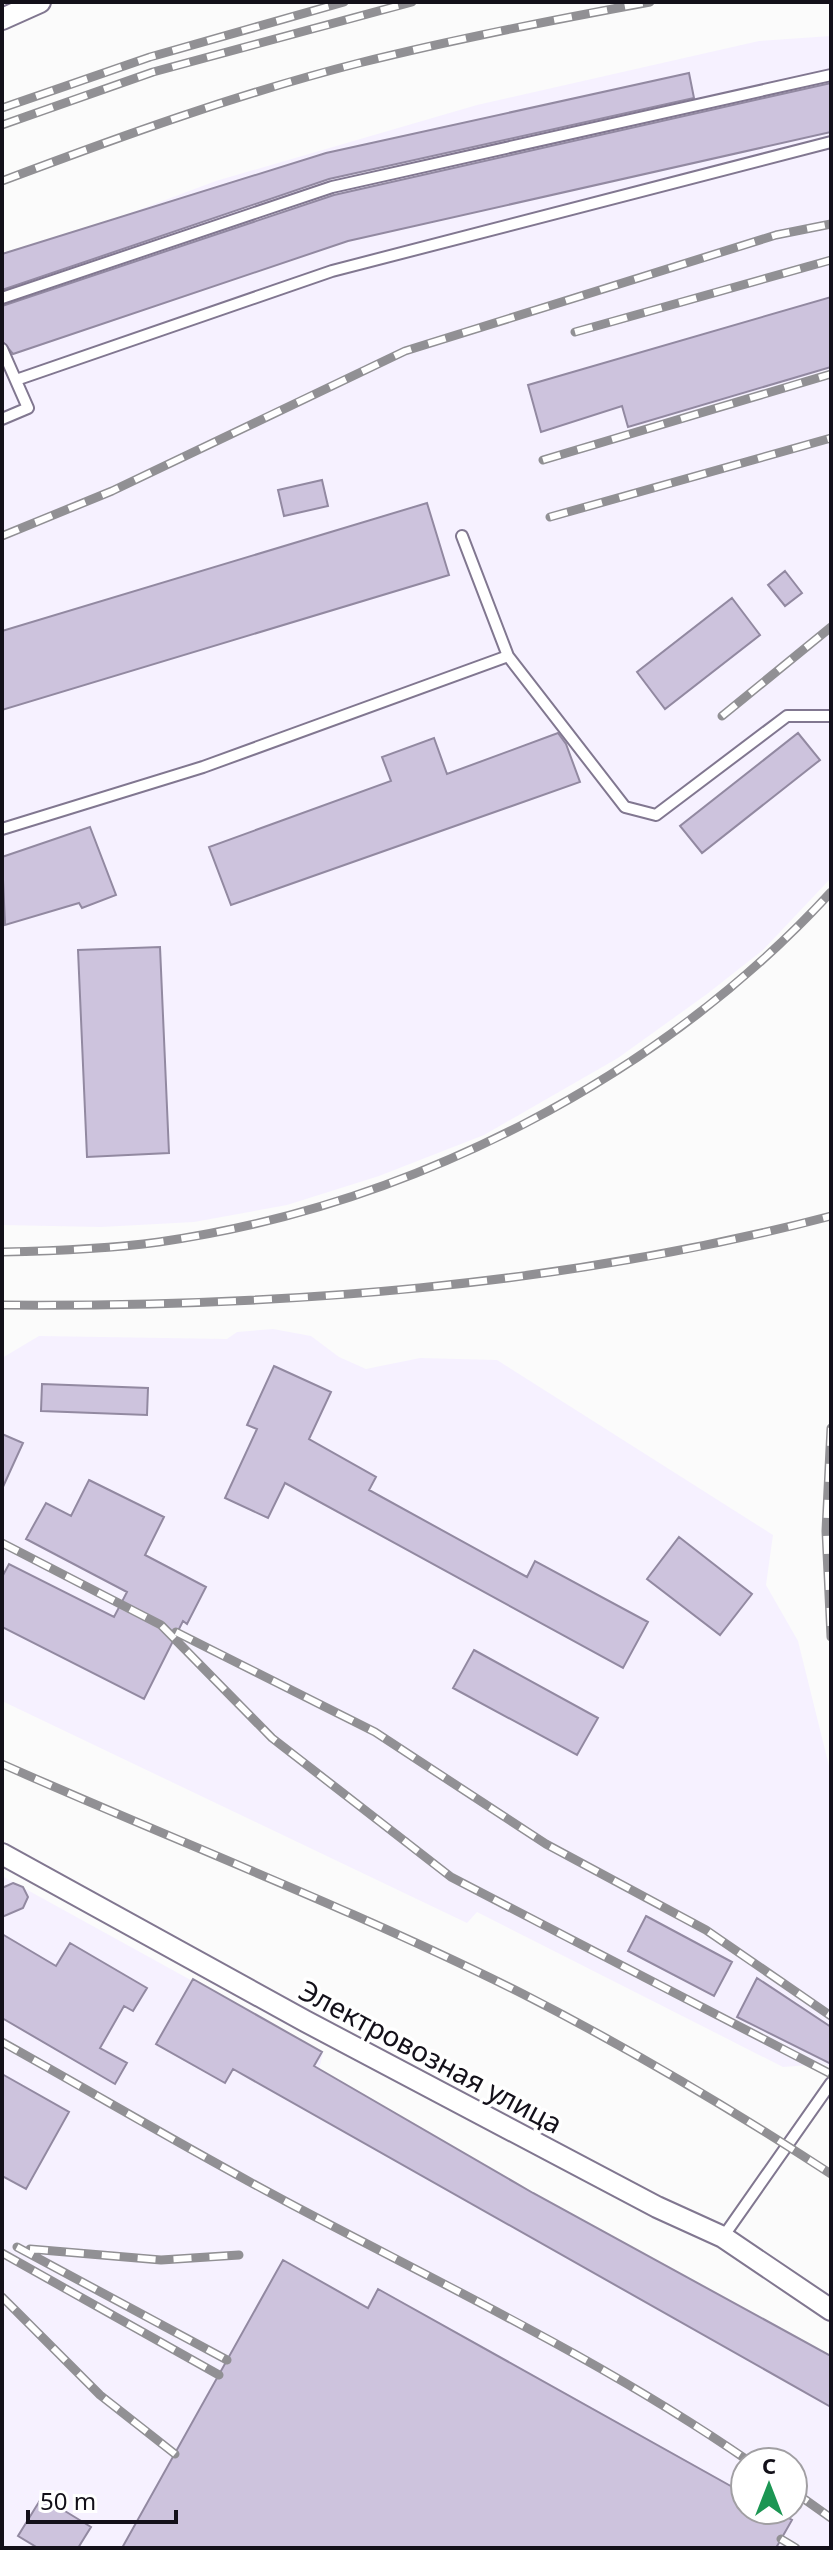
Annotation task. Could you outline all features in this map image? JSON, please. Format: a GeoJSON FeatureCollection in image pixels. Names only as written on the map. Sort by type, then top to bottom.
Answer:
{"type":"FeatureCollection","features":[{"type":"Feature","properties":{"kind":"street"},"geometry":{"type":"LineString","coordinates":[[3,18],[40,2]]}},
{"type":"Feature","properties":{"kind":"street","name":"Электровозная улица"},"geometry":{"type":"LineString","coordinates":[[2,1854],[361,2051],[657,2207],[723,2237],[831,2310]]}},
{"type":"Feature","properties":{"kind":"lane"},"geometry":{"type":"LineString","coordinates":[[2,298],[332,187],[831,75]]}},
{"type":"Feature","properties":{"kind":"lane"},"geometry":{"type":"LineString","coordinates":[[16,380],[332,271],[831,142]]}},
{"type":"Feature","properties":{"kind":"lane"},"geometry":{"type":"LineString","coordinates":[[2,349],[28,408],[2,419]]}},
{"type":"Feature","properties":{"kind":"lane"},"geometry":{"type":"LineString","coordinates":[[462,536],[508,656],[625,807],[656,815],[787,716],[831,716]]}},
{"type":"Feature","properties":{"kind":"lane"},"geometry":{"type":"LineString","coordinates":[[2,829],[203,767],[508,656]]}},
{"type":"Feature","properties":{"kind":"lane"},"geometry":{"type":"LineString","coordinates":[[723,2237],[831,2083]]}},
{"type":"Feature","properties":{"kind":"shaded area"},"geometry":{"type":"Polygon","coordinates":[[[831,36],[831,878],[763,950],[707,994],[618,1058],[484,1135],[379,1176],[287,1205],[194,1222],[101,1227],[2,1225],[2,261],[216,181],[477,105],[759,41],[831,36]]]}},
{"type":"Feature","properties":{"kind":"shaded area"},"geometry":{"type":"Polygon","coordinates":[[[273,1329],[311,1336],[339,1357],[366,1369],[420,1358],[497,1360],[773,1535],[766,1585],[798,1641],[831,1774],[831,2067],[823,2064],[783,2067],[477,1912],[467,1923],[2,1701],[2,1358],[39,1336],[227,1339],[237,1332],[273,1329]]]}},
{"type":"Feature","properties":{"kind":"shaded area"},"geometry":{"type":"Polygon","coordinates":[[[2,1876],[323,2053],[318,2074],[831,2356],[831,2548],[2,2548],[2,1876]]]}},
{"type":"Feature","properties":{"kind":"building"},"geometry":{"type":"Polygon","coordinates":[[[689,73],[694,98],[329,179],[2,290],[2,254],[326,153],[689,73]]]}},
{"type":"Feature","properties":{"kind":"building"},"geometry":{"type":"Polygon","coordinates":[[[831,83],[831,132],[348,241],[13,354],[2,341],[2,306],[334,195],[831,83]]]}},
{"type":"Feature","properties":{"kind":"building"},"geometry":{"type":"Polygon","coordinates":[[[831,297],[831,367],[628,427],[622,406],[541,432],[528,385],[831,297]]]}},
{"type":"Feature","properties":{"kind":"building"},"geometry":{"type":"Polygon","coordinates":[[[322,480],[328,506],[284,516],[278,490],[322,480]]]}},
{"type":"Feature","properties":{"kind":"building"},"geometry":{"type":"Polygon","coordinates":[[[427,503],[449,575],[2,710],[2,631],[427,503]]]}},
{"type":"Feature","properties":{"kind":"building"},"geometry":{"type":"Polygon","coordinates":[[[785,571],[802,593],[785,606],[768,585],[785,571]]]}},
{"type":"Feature","properties":{"kind":"building"},"geometry":{"type":"Polygon","coordinates":[[[732,598],[760,635],[665,709],[637,672],[732,598]]]}},
{"type":"Feature","properties":{"kind":"building"},"geometry":{"type":"Polygon","coordinates":[[[558,733],[566,744],[580,782],[231,905],[209,847],[391,781],[382,757],[434,738],[447,774],[558,733]]]}},
{"type":"Feature","properties":{"kind":"building"},"geometry":{"type":"Polygon","coordinates":[[[798,733],[820,760],[702,853],[680,826],[798,733]]]}},
{"type":"Feature","properties":{"kind":"building"},"geometry":{"type":"Polygon","coordinates":[[[90,827],[116,895],[82,908],[79,903],[5,925],[2,857],[90,827]]]}},
{"type":"Feature","properties":{"kind":"building"},"geometry":{"type":"Polygon","coordinates":[[[160,947],[169,1153],[87,1157],[78,950],[160,947]]]}},
{"type":"Feature","properties":{"kind":"building"},"geometry":{"type":"Polygon","coordinates":[[[274,1366],[331,1392],[309,1439],[376,1477],[369,1490],[527,1577],[535,1561],[648,1622],[623,1668],[285,1483],[268,1518],[225,1498],[257,1429],[247,1425],[274,1366]]]}},
{"type":"Feature","properties":{"kind":"building"},"geometry":{"type":"Polygon","coordinates":[[[42,1384],[148,1388],[147,1415],[41,1411],[42,1384]]]}},
{"type":"Feature","properties":{"kind":"building"},"geometry":{"type":"Polygon","coordinates":[[[2,1434],[23,1443],[2,1489],[2,1434]]]}},
{"type":"Feature","properties":{"kind":"building"},"geometry":{"type":"Polygon","coordinates":[[[89,1480],[164,1517],[145,1555],[206,1587],[187,1624],[183,1621],[144,1699],[2,1627],[2,1577],[9,1564],[114,1617],[127,1592],[26,1539],[46,1503],[71,1516],[89,1480]]]}},
{"type":"Feature","properties":{"kind":"building"},"geometry":{"type":"Polygon","coordinates":[[[679,1537],[752,1594],[720,1635],[647,1579],[679,1537]]]}},
{"type":"Feature","properties":{"kind":"building"},"geometry":{"type":"Polygon","coordinates":[[[474,1650],[598,1718],[577,1755],[453,1688],[474,1650]]]}},
{"type":"Feature","properties":{"kind":"building"},"geometry":{"type":"Polygon","coordinates":[[[13,1883],[23,1887],[28,1897],[23,1908],[2,1917],[2,1888],[13,1883]]]}},
{"type":"Feature","properties":{"kind":"building"},"geometry":{"type":"Polygon","coordinates":[[[646,1916],[732,1962],[714,1996],[628,1951],[646,1916]]]}},
{"type":"Feature","properties":{"kind":"building"},"geometry":{"type":"Polygon","coordinates":[[[2,1934],[56,1966],[70,1943],[147,1988],[133,2011],[124,2006],[100,2048],[127,2063],[115,2084],[2,2018],[2,1934]]]}},
{"type":"Feature","properties":{"kind":"building"},"geometry":{"type":"Polygon","coordinates":[[[757,1978],[831,2027],[831,2064],[737,2017],[757,1978]]]}},
{"type":"Feature","properties":{"kind":"building"},"geometry":{"type":"Polygon","coordinates":[[[193,1979],[322,2052],[314,2066],[533,2193],[831,2356],[831,2407],[233,2069],[225,2083],[156,2044],[193,1979]]]}},
{"type":"Feature","properties":{"kind":"building"},"geometry":{"type":"Polygon","coordinates":[[[2,2074],[69,2112],[26,2189],[2,2176],[2,2074]]]}},
{"type":"Feature","properties":{"kind":"building"},"geometry":{"type":"Polygon","coordinates":[[[283,2260],[368,2308],[378,2289],[729,2485],[729,2526],[789,2526],[776,2548],[122,2548],[283,2260]]]}},
{"type":"Feature","properties":{"kind":"building"},"geometry":{"type":"Polygon","coordinates":[[[42,2497],[91,2527],[78,2548],[38,2548],[18,2536],[42,2497]]]}},
{"type":"Feature","properties":{"kind":"railway"},"geometry":{"type":"LineString","coordinates":[[2,108],[150,57],[344,2]]}},
{"type":"Feature","properties":{"kind":"railway"},"geometry":{"type":"LineString","coordinates":[[2,125],[153,72],[412,2]]}},
{"type":"Feature","properties":{"kind":"railway"},"geometry":{"type":"LineString","coordinates":[[2,181],[179,117],[313,75],[467,38],[650,2]]}},
{"type":"Feature","properties":{"kind":"railway"},"geometry":{"type":"LineString","coordinates":[[2,536],[112,491],[405,351],[776,235],[831,224]]}},
{"type":"Feature","properties":{"kind":"railway"},"geometry":{"type":"LineString","coordinates":[[575,332],[831,260]]}},
{"type":"Feature","properties":{"kind":"railway"},"geometry":{"type":"LineString","coordinates":[[543,460],[831,374]]}},
{"type":"Feature","properties":{"kind":"railway"},"geometry":{"type":"LineString","coordinates":[[550,517],[831,438]]}},
{"type":"Feature","properties":{"kind":"railway"},"geometry":{"type":"LineString","coordinates":[[722,716],[831,627]]}},
{"type":"Feature","properties":{"kind":"railway"},"geometry":{"type":"LineString","coordinates":[[2,1252],[159,1242],[253,1224],[346,1198],[437,1165],[525,1124],[609,1075],[689,1021],[763,959],[831,892]]}},
{"type":"Feature","properties":{"kind":"railway"},"geometry":{"type":"LineString","coordinates":[[2,1305],[211,1302],[420,1288],[626,1260],[831,1216]]}},
{"type":"Feature","properties":{"kind":"railway"},"geometry":{"type":"LineString","coordinates":[[831,1428],[826,1531],[831,1637]]}},
{"type":"Feature","properties":{"kind":"railway"},"geometry":{"type":"LineString","coordinates":[[2,1543],[161,1625],[272,1738],[451,1877],[831,2074]]}},
{"type":"Feature","properties":{"kind":"railway"},"geometry":{"type":"LineString","coordinates":[[176,1632],[375,1732],[546,1844],[706,1930],[831,2016]]}},
{"type":"Feature","properties":{"kind":"railway"},"geometry":{"type":"LineString","coordinates":[[2,1764],[329,1904],[523,1994],[679,2080],[831,2174]]}},
{"type":"Feature","properties":{"kind":"railway"},"geometry":{"type":"LineString","coordinates":[[2,2042],[251,2183],[580,2357],[729,2448]]}},
{"type":"Feature","properties":{"kind":"railway"},"geometry":{"type":"LineString","coordinates":[[17,2247],[227,2360]]}},
{"type":"Feature","properties":{"kind":"railway"},"geometry":{"type":"LineString","coordinates":[[30,2249],[161,2260],[239,2255]]}},
{"type":"Feature","properties":{"kind":"railway"},"geometry":{"type":"LineString","coordinates":[[2,2253],[219,2375]]}},
{"type":"Feature","properties":{"kind":"railway"},"geometry":{"type":"LineString","coordinates":[[2,2297],[100,2395],[175,2454]]}},
{"type":"Feature","properties":{"kind":"railway"},"geometry":{"type":"LineString","coordinates":[[809,2502],[831,2518]]}},
{"type":"Feature","properties":{"kind":"railway"},"geometry":{"type":"LineString","coordinates":[[781,2539],[796,2548]]}}]}
